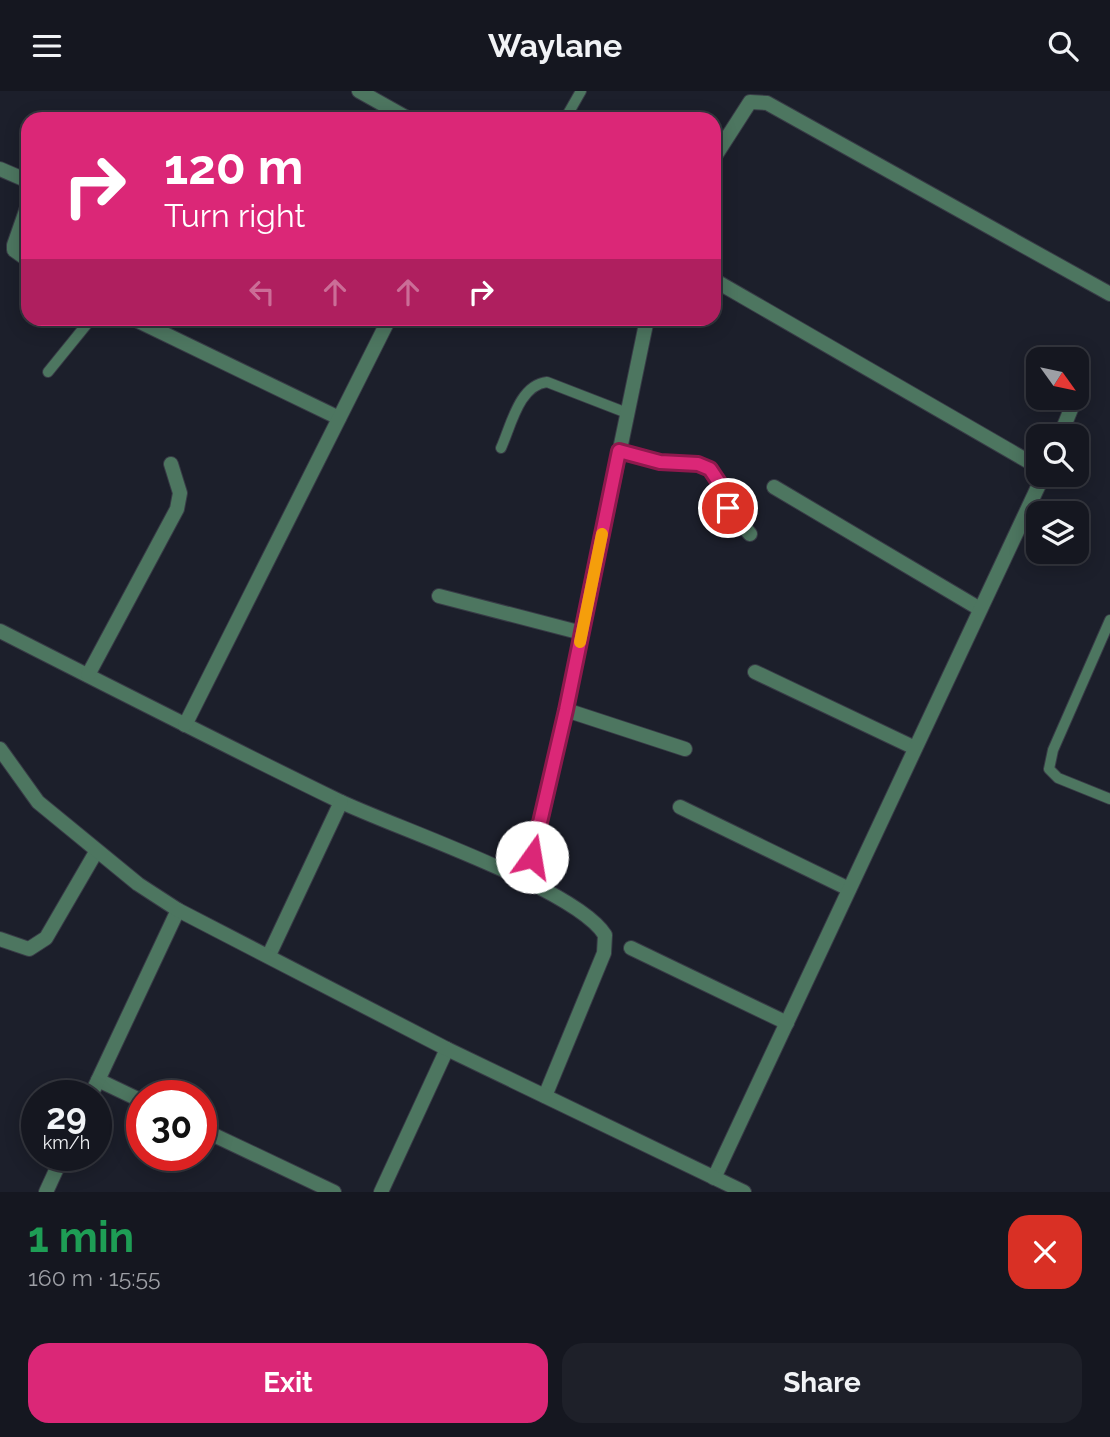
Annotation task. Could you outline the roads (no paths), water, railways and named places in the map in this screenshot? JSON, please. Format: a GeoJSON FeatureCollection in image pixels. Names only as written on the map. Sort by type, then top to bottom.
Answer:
{"type":"FeatureCollection","features":[{"type":"Feature","properties":{"kind":"street"},"geometry":{"type":"LineString","coordinates":[[359,91],[396,112]]}},
{"type":"Feature","properties":{"kind":"street"},"geometry":{"type":"LineString","coordinates":[[721,147],[750,102],[767,103],[1110,294]]}},
{"type":"Feature","properties":{"kind":"street"},"geometry":{"type":"LineString","coordinates":[[0,169],[21,178]]}},
{"type":"Feature","properties":{"kind":"street"},"geometry":{"type":"LineString","coordinates":[[21,225],[14,245],[15,250],[21,255]]}},
{"type":"Feature","properties":{"kind":"street"},"geometry":{"type":"LineString","coordinates":[[721,285],[1026,460]]}},
{"type":"Feature","properties":{"kind":"street"},"geometry":{"type":"LineString","coordinates":[[148,326],[339,418]]}},
{"type":"Feature","properties":{"kind":"street"},"geometry":{"type":"LineString","coordinates":[[185,725],[385,326]]}},
{"type":"Feature","properties":{"kind":"street"},"geometry":{"type":"LineString","coordinates":[[527,882],[566,710],[646,326]]}},
{"type":"Feature","properties":{"kind":"street"},"geometry":{"type":"LineString","coordinates":[[619,451],[660,462],[698,464],[710,469],[720,484],[728,508],[750,534]]}},
{"type":"Feature","properties":{"kind":"street"},"geometry":{"type":"LineString","coordinates":[[88,675],[177,509],[180,493],[171,464]]}},
{"type":"Feature","properties":{"kind":"street"},"geometry":{"type":"LineString","coordinates":[[774,487],[980,609]]}},
{"type":"Feature","properties":{"kind":"street"},"geometry":{"type":"LineString","coordinates":[[714,1178],[1038,487]]}},
{"type":"Feature","properties":{"kind":"street"},"geometry":{"type":"LineString","coordinates":[[439,596],[582,633]]}},
{"type":"Feature","properties":{"kind":"street"},"geometry":{"type":"LineString","coordinates":[[0,631],[341,802],[527,882],[590,916],[605,935],[604,953],[545,1096]]}},
{"type":"Feature","properties":{"kind":"street"},"geometry":{"type":"LineString","coordinates":[[755,672],[915,748]]}},
{"type":"Feature","properties":{"kind":"street"},"geometry":{"type":"LineString","coordinates":[[566,710],[685,748]]}},
{"type":"Feature","properties":{"kind":"street"},"geometry":{"type":"LineString","coordinates":[[0,749],[38,802],[96,852],[178,910],[447,1049],[744,1192]]}},
{"type":"Feature","properties":{"kind":"street"},"geometry":{"type":"LineString","coordinates":[[269,955],[341,802]]}},
{"type":"Feature","properties":{"kind":"street"},"geometry":{"type":"LineString","coordinates":[[680,807],[849,889]]}},
{"type":"Feature","properties":{"kind":"street"},"geometry":{"type":"LineString","coordinates":[[0,939],[29,949],[46,939],[96,852]]}},
{"type":"Feature","properties":{"kind":"street"},"geometry":{"type":"LineString","coordinates":[[98,1080],[178,910]]}},
{"type":"Feature","properties":{"kind":"street"},"geometry":{"type":"LineString","coordinates":[[631,948],[787,1023]]}},
{"type":"Feature","properties":{"kind":"street"},"geometry":{"type":"LineString","coordinates":[[381,1192],[447,1049]]}},
{"type":"Feature","properties":{"kind":"street"},"geometry":{"type":"LineString","coordinates":[[217,1137],[334,1192]]}},
{"type":"Feature","properties":{"kind":"street"},"geometry":{"type":"LineString","coordinates":[[46,1192],[56,1171]]}},
{"type":"Feature","properties":{"kind":"lane"},"geometry":{"type":"LineString","coordinates":[[569,112],[581,91]]}},
{"type":"Feature","properties":{"kind":"lane"},"geometry":{"type":"LineString","coordinates":[[48,372],[85,326]]}},
{"type":"Feature","properties":{"kind":"lane"},"geometry":{"type":"LineString","coordinates":[[501,448],[524,396],[537,383],[547,382],[627,413]]}},
{"type":"Feature","properties":{"kind":"lane"},"geometry":{"type":"LineString","coordinates":[[1110,619],[1053,750],[1049,769],[1058,779],[1110,799]]}}]}
